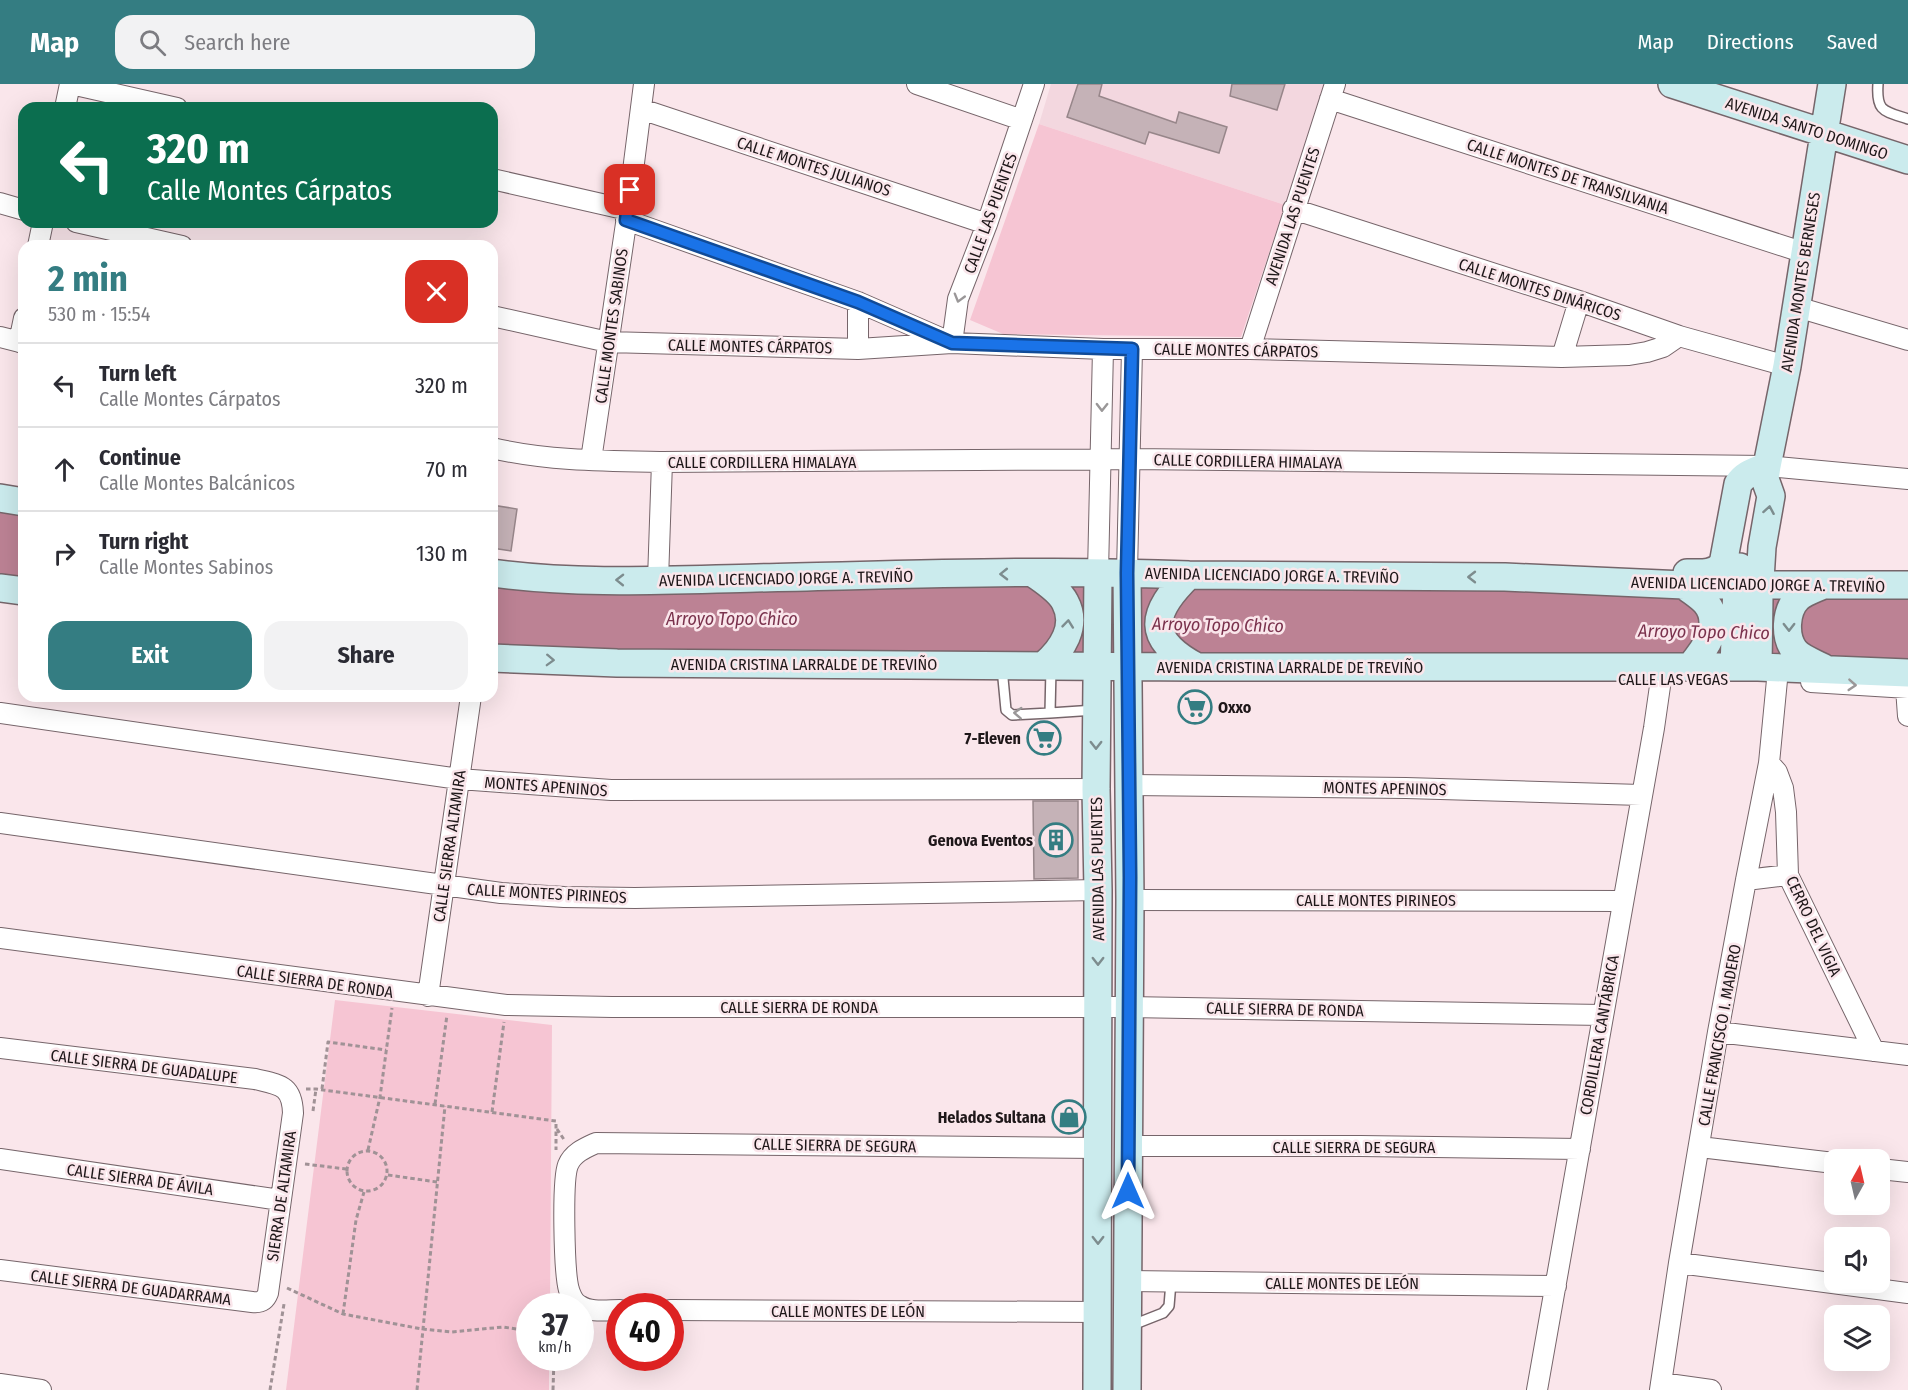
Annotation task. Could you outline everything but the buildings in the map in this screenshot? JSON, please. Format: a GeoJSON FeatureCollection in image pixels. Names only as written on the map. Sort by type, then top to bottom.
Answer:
{"type":"FeatureCollection","features":[{"type":"Feature","properties":{"kind":"main road","name":"AVENIDA SANTO DOMINGO"},"geometry":{"type":"LineString","coordinates":[[1672,84],[1908,160]]}},
{"type":"Feature","properties":{"kind":"main road","name":"AVENIDA MONTES BERNESES"},"geometry":{"type":"LineString","coordinates":[[1748,590],[1762,548],[1771,496],[1766,472],[1787,366],[1832,84]]}},
{"type":"Feature","properties":{"kind":"main road","name":"AVENIDA MONTES BERNESES"},"geometry":{"type":"LineString","coordinates":[[1752,665],[1748,590],[1753,494],[1766,472]]}},
{"type":"Feature","properties":{"kind":"main road"},"geometry":{"type":"LineString","coordinates":[[1505,578],[1539,574],[1708,573],[1718,569],[1725,558],[1738,484],[1749,473],[1766,472]]}},
{"type":"Feature","properties":{"kind":"main road"},"geometry":{"type":"LineString","coordinates":[[0,498],[18,501]]}},
{"type":"Feature","properties":{"kind":"main road"},"geometry":{"type":"LineString","coordinates":[[1762,548],[1797,591],[1788,618],[1787,631],[1794,650],[1826,669]]}},
{"type":"Feature","properties":{"kind":"main road"},"geometry":{"type":"LineString","coordinates":[[1034,573],[1059,594],[1070,615],[1066,639],[1050,662]]}},
{"type":"Feature","properties":{"kind":"main road","name":"AVENIDA LICENCIADO JORGE A. TREVIÑO"},"geometry":{"type":"LineString","coordinates":[[498,574],[523,577],[658,580],[1034,573],[1098,583],[1128,584],[1189,575],[1505,578],[1690,590],[1797,591],[1823,585],[1908,585]]}},
{"type":"Feature","properties":{"kind":"main road"},"geometry":{"type":"LineString","coordinates":[[1187,662],[1164,641],[1159,624],[1159,614],[1169,596],[1189,575]]}},
{"type":"Feature","properties":{"kind":"main road","name":"AVENIDA LAS PUENTES"},"geometry":{"type":"LineString","coordinates":[[1097,1390],[1098,583]]}},
{"type":"Feature","properties":{"kind":"main road","name":"AVENIDA LAS PUENTES"},"geometry":{"type":"LineString","coordinates":[[1127,1390],[1130,900],[1128,584]]}},
{"type":"Feature","properties":{"kind":"main road"},"geometry":{"type":"LineString","coordinates":[[0,588],[18,590]]}},
{"type":"Feature","properties":{"kind":"main road"},"geometry":{"type":"LineString","coordinates":[[1690,590],[1708,606],[1713,628],[1712,636],[1695,662]]}},
{"type":"Feature","properties":{"kind":"main road","name":"AVENIDA CRISTINA LARRALDE DE TREVIÑO"},"geometry":{"type":"LineString","coordinates":[[498,658],[617,663],[1002,665],[1097,661],[1438,668],[1695,662],[1826,669],[1907,683]]}},
{"type":"Feature","properties":{"kind":"street"},"geometry":{"type":"LineString","coordinates":[[66,102],[70,84],[150,102]]}},
{"type":"Feature","properties":{"kind":"street","name":"CALLE MONTES SABINOS"},"geometry":{"type":"LineString","coordinates":[[591,460],[644,84]]}},
{"type":"Feature","properties":{"kind":"street"},"geometry":{"type":"LineString","coordinates":[[917,84],[1022,120]]}},
{"type":"Feature","properties":{"kind":"street","name":"CALLE LAS PUENTES"},"geometry":{"type":"LineString","coordinates":[[952,343],[958,299],[987,224],[1034,84]]}},
{"type":"Feature","properties":{"kind":"street","name":"AVENIDA LAS PUENTES"},"geometry":{"type":"LineString","coordinates":[[1250,349],[1293,209],[1333,92]]}},
{"type":"Feature","properties":{"kind":"street","name":"CALLE MONTES DE TRANSILVANIA"},"geometry":{"type":"LineString","coordinates":[[1333,92],[1805,253]]}},
{"type":"Feature","properties":{"kind":"street","name":"CALLE MONTES JULIANOS"},"geometry":{"type":"LineString","coordinates":[[641,109],[987,224]]}},
{"type":"Feature","properties":{"kind":"street"},"geometry":{"type":"LineString","coordinates":[[498,181],[627,215],[858,302],[952,343]]}},
{"type":"Feature","properties":{"kind":"street"},"geometry":{"type":"LineString","coordinates":[[0,203],[18,208]]}},
{"type":"Feature","properties":{"kind":"street","name":"CALLE MONTES DINÁRICOS"},"geometry":{"type":"LineString","coordinates":[[1293,209],[1579,301],[1679,336],[1787,366]]}},
{"type":"Feature","properties":{"kind":"street"},"geometry":{"type":"LineString","coordinates":[[102,228],[156,240]]}},
{"type":"Feature","properties":{"kind":"street"},"geometry":{"type":"LineString","coordinates":[[1562,357],[1579,301]]}},
{"type":"Feature","properties":{"kind":"street"},"geometry":{"type":"LineString","coordinates":[[858,302],[858,349]]}},
{"type":"Feature","properties":{"kind":"street"},"geometry":{"type":"LineString","coordinates":[[1797,307],[1908,340]]}},
{"type":"Feature","properties":{"kind":"street","name":"CALLE MONTES CÁRPATOS"},"geometry":{"type":"LineString","coordinates":[[498,317],[608,342],[858,349],[952,343],[1103,349],[1250,349],[1562,357],[1629,355],[1647,352],[1663,347],[1679,336]]}},
{"type":"Feature","properties":{"kind":"street","name":"AVENIDA LAS PUENTES"},"geometry":{"type":"LineString","coordinates":[[1098,583],[1103,349]]}},
{"type":"Feature","properties":{"kind":"street","name":"AVENIDA LAS PUENTES"},"geometry":{"type":"LineString","coordinates":[[1128,584],[1132,349]]}},
{"type":"Feature","properties":{"kind":"street","name":"CALLE CORDILLERA HIMALAYA"},"geometry":{"type":"LineString","coordinates":[[498,449],[591,460],[662,462],[1131,459],[1766,472],[1908,479]]}},
{"type":"Feature","properties":{"kind":"street"},"geometry":{"type":"LineString","coordinates":[[658,580],[662,462]]}},
{"type":"Feature","properties":{"kind":"street","name":"CALLE LAS VEGAS"},"geometry":{"type":"LineString","coordinates":[[1438,668],[1448,673],[1459,674],[1661,679],[1752,665],[1907,683]]}},
{"type":"Feature","properties":{"kind":"street","name":"CALLE FRANCISCO I. MADERO"},"geometry":{"type":"LineString","coordinates":[[1660,1386],[1718,1032],[1769,763],[1752,665]]}},
{"type":"Feature","properties":{"kind":"street","name":"CORDILLERA CANTÁBRICA"},"geometry":{"type":"LineString","coordinates":[[1537,1390],[1661,679]]}},
{"type":"Feature","properties":{"kind":"street"},"geometry":{"type":"LineString","coordinates":[[1907,683],[1908,716]]}},
{"type":"Feature","properties":{"kind":"street","name":"CALLE SIERRA ALTAMIRA"},"geometry":{"type":"LineString","coordinates":[[428,996],[470,702]]}},
{"type":"Feature","properties":{"kind":"street","name":"MONTES APENINOS"},"geometry":{"type":"LineString","coordinates":[[0,713],[459,780],[611,790],[1096,789]]}},
{"type":"Feature","properties":{"kind":"street","name":"CERRO DEL VIGIA"},"geometry":{"type":"LineString","coordinates":[[1769,763],[1777,772],[1783,788],[1788,875],[1874,1051]]}},
{"type":"Feature","properties":{"kind":"street","name":"MONTES APENINOS"},"geometry":{"type":"LineString","coordinates":[[1130,785],[1406,788],[1641,795]]}},
{"type":"Feature","properties":{"kind":"street","name":"CALLE MONTES PIRINEOS"},"geometry":{"type":"LineString","coordinates":[[0,823],[511,894],[635,898],[1098,890]]}},
{"type":"Feature","properties":{"kind":"street"},"geometry":{"type":"LineString","coordinates":[[1746,880],[1788,875]]}},
{"type":"Feature","properties":{"kind":"street","name":"CALLE MONTES PIRINEOS"},"geometry":{"type":"LineString","coordinates":[[1130,900],[1622,901]]}},
{"type":"Feature","properties":{"kind":"street","name":"CALLE SIERRA DE RONDA"},"geometry":{"type":"LineString","coordinates":[[0,938],[394,992],[506,1005],[612,1007],[1128,1006],[1603,1015]]}},
{"type":"Feature","properties":{"kind":"street"},"geometry":{"type":"LineString","coordinates":[[1718,1032],[1908,1055]]}},
{"type":"Feature","properties":{"kind":"street","name":"CALLE SIERRA DE GUADALUPE"},"geometry":{"type":"LineString","coordinates":[[0,1048],[255,1079],[287,1089]]}},
{"type":"Feature","properties":{"kind":"street","name":"SIERRA DE ALTAMIRA"},"geometry":{"type":"LineString","coordinates":[[262,1301],[268,1293],[293,1113],[292,1099],[287,1089]]}},
{"type":"Feature","properties":{"kind":"street","name":"CALLE SIERRA DE SEGURA"},"geometry":{"type":"LineString","coordinates":[[566,1153],[596,1143],[1098,1148]]}},
{"type":"Feature","properties":{"kind":"street","name":"CALLE SIERRA DE SEGURA"},"geometry":{"type":"LineString","coordinates":[[1128,1146],[1580,1149]]}},
{"type":"Feature","properties":{"kind":"street"},"geometry":{"type":"LineString","coordinates":[[1700,1147],[1824,1162]]}},
{"type":"Feature","properties":{"kind":"street"},"geometry":{"type":"LineString","coordinates":[[566,1153],[568,1165],[564,1183],[567,1277],[573,1299],[579,1306],[592,1310],[606,1310]]}},
{"type":"Feature","properties":{"kind":"street","name":"CALLE SIERRA DE ÁVILA"},"geometry":{"type":"LineString","coordinates":[[0,1159],[280,1200]]}},
{"type":"Feature","properties":{"kind":"street"},"geometry":{"type":"LineString","coordinates":[[1890,1170],[1908,1172]]}},
{"type":"Feature","properties":{"kind":"street"},"geometry":{"type":"LineString","coordinates":[[1679,1263],[1908,1293]]}},
{"type":"Feature","properties":{"kind":"street","name":"CALLE SIERRA DE GUADARRAMA"},"geometry":{"type":"LineString","coordinates":[[0,1270],[252,1302],[262,1301]]}},
{"type":"Feature","properties":{"kind":"street","name":"CALLE MONTES DE LEÓN"},"geometry":{"type":"LineString","coordinates":[[1128,1281],[1556,1286]]}},
{"type":"Feature","properties":{"kind":"street","name":"CALLE MONTES DE LEÓN"},"geometry":{"type":"LineString","coordinates":[[684,1310],[1098,1312]]}},
{"type":"Feature","properties":{"kind":"street"},"geometry":{"type":"LineString","coordinates":[[0,1384],[41,1390]]}},
{"type":"Feature","properties":{"kind":"street"},"geometry":{"type":"LineString","coordinates":[[1660,1386],[1711,1390]]}},
{"type":"Feature","properties":{"kind":"lane"},"geometry":{"type":"LineString","coordinates":[[1878,84],[1877,99],[1882,108],[1905,118]]}},
{"type":"Feature","properties":{"kind":"lane"},"geometry":{"type":"LineString","coordinates":[[1050,662],[1050,713]]}},
{"type":"Feature","properties":{"kind":"lane"},"geometry":{"type":"LineString","coordinates":[[1002,665],[1005,710],[1012,715],[1097,710]]}},
{"type":"Feature","properties":{"kind":"lane"},"geometry":{"type":"LineString","coordinates":[[1128,1327],[1163,1313],[1170,1306],[1171,1282]]}},
{"type":"Feature","properties":{"kind":"path"},"geometry":{"type":"LineString","coordinates":[[368,1150],[380,1097],[394,992]]}},
{"type":"Feature","properties":{"kind":"path"},"geometry":{"type":"LineString","coordinates":[[435,1105],[450,999]]}},
{"type":"Feature","properties":{"kind":"path"},"geometry":{"type":"LineString","coordinates":[[492,1112],[506,1005]]}},
{"type":"Feature","properties":{"kind":"path"},"geometry":{"type":"LineString","coordinates":[[322,1089],[328,1042],[386,1050]]}},
{"type":"Feature","properties":{"kind":"path"},"geometry":{"type":"LineString","coordinates":[[316,1089],[556,1120],[566,1153]]}},
{"type":"Feature","properties":{"kind":"path"},"geometry":{"type":"LineString","coordinates":[[417,1390],[445,1106]]}},
{"type":"Feature","properties":{"kind":"path"},"geometry":{"type":"LineString","coordinates":[[368,1150],[384,1158],[388,1175],[380,1188],[364,1192],[351,1184],[346,1169],[353,1155],[368,1150]]}},
{"type":"Feature","properties":{"kind":"path"},"geometry":{"type":"LineString","coordinates":[[305,1164],[346,1169]]}},
{"type":"Feature","properties":{"kind":"path"},"geometry":{"type":"LineString","coordinates":[[388,1175],[437,1182]]}},
{"type":"Feature","properties":{"kind":"path"},"geometry":{"type":"LineString","coordinates":[[343,1314],[356,1220],[364,1192]]}},
{"type":"Feature","properties":{"kind":"path"},"geometry":{"type":"LineString","coordinates":[[287,1287],[343,1314],[422,1329],[452,1332],[503,1327],[516,1329]]}},
{"type":"Feature","properties":{"kind":"path"},"geometry":{"type":"LineString","coordinates":[[553,1390],[554,1371]]}},
{"type":"Feature","properties":{"kind":"shaded area"},"geometry":{"type":"Polygon","coordinates":[[[1051,84],[1324,84],[1285,205],[1039,124],[1051,84]]]}},
{"type":"Feature","properties":{"kind":"shaded area"},"geometry":{"type":"Polygon","coordinates":[[[1039,124],[1285,205],[1241,337],[1003,334],[970,320],[1039,124]]]}},
{"type":"Feature","properties":{"kind":"shaded area"},"geometry":{"type":"Polygon","coordinates":[[[335,1000],[552,1025],[550,1293],[516,1293],[516,1371],[549,1371],[549,1390],[286,1390],[335,1000]]]}},
{"type":"Feature","properties":{"kind":"water"},"geometry":{"type":"Polygon","coordinates":[[[0,498],[18,501],[18,590],[0,588],[0,498]]]}},
{"type":"Feature","properties":{"kind":"water","name":"Arroyo Topo Chico"},"geometry":{"type":"Polygon","coordinates":[[[498,573],[1908,585],[1908,673],[498,658],[498,573]]]}},
{"type":"Feature","properties":{"kind":"place","name":"Oxxo"},"geometry":{"type":"Point","coordinates":[1195,707]}},
{"type":"Feature","properties":{"kind":"place","name":"7-Eleven"},"geometry":{"type":"Point","coordinates":[1044,738]}},
{"type":"Feature","properties":{"kind":"place","name":"Genova Eventos"},"geometry":{"type":"Point","coordinates":[1056,840]}},
{"type":"Feature","properties":{"kind":"place","name":"Helados Sultana"},"geometry":{"type":"Point","coordinates":[1069,1117]}},
{"type":"Feature","properties":{"kind":"route"},"geometry":{"type":"LineString","coordinates":[[630,190],[626,220],[858,302],[952,343],[1132,349],[1127,573],[1130,877],[1128,1191]]}}]}
